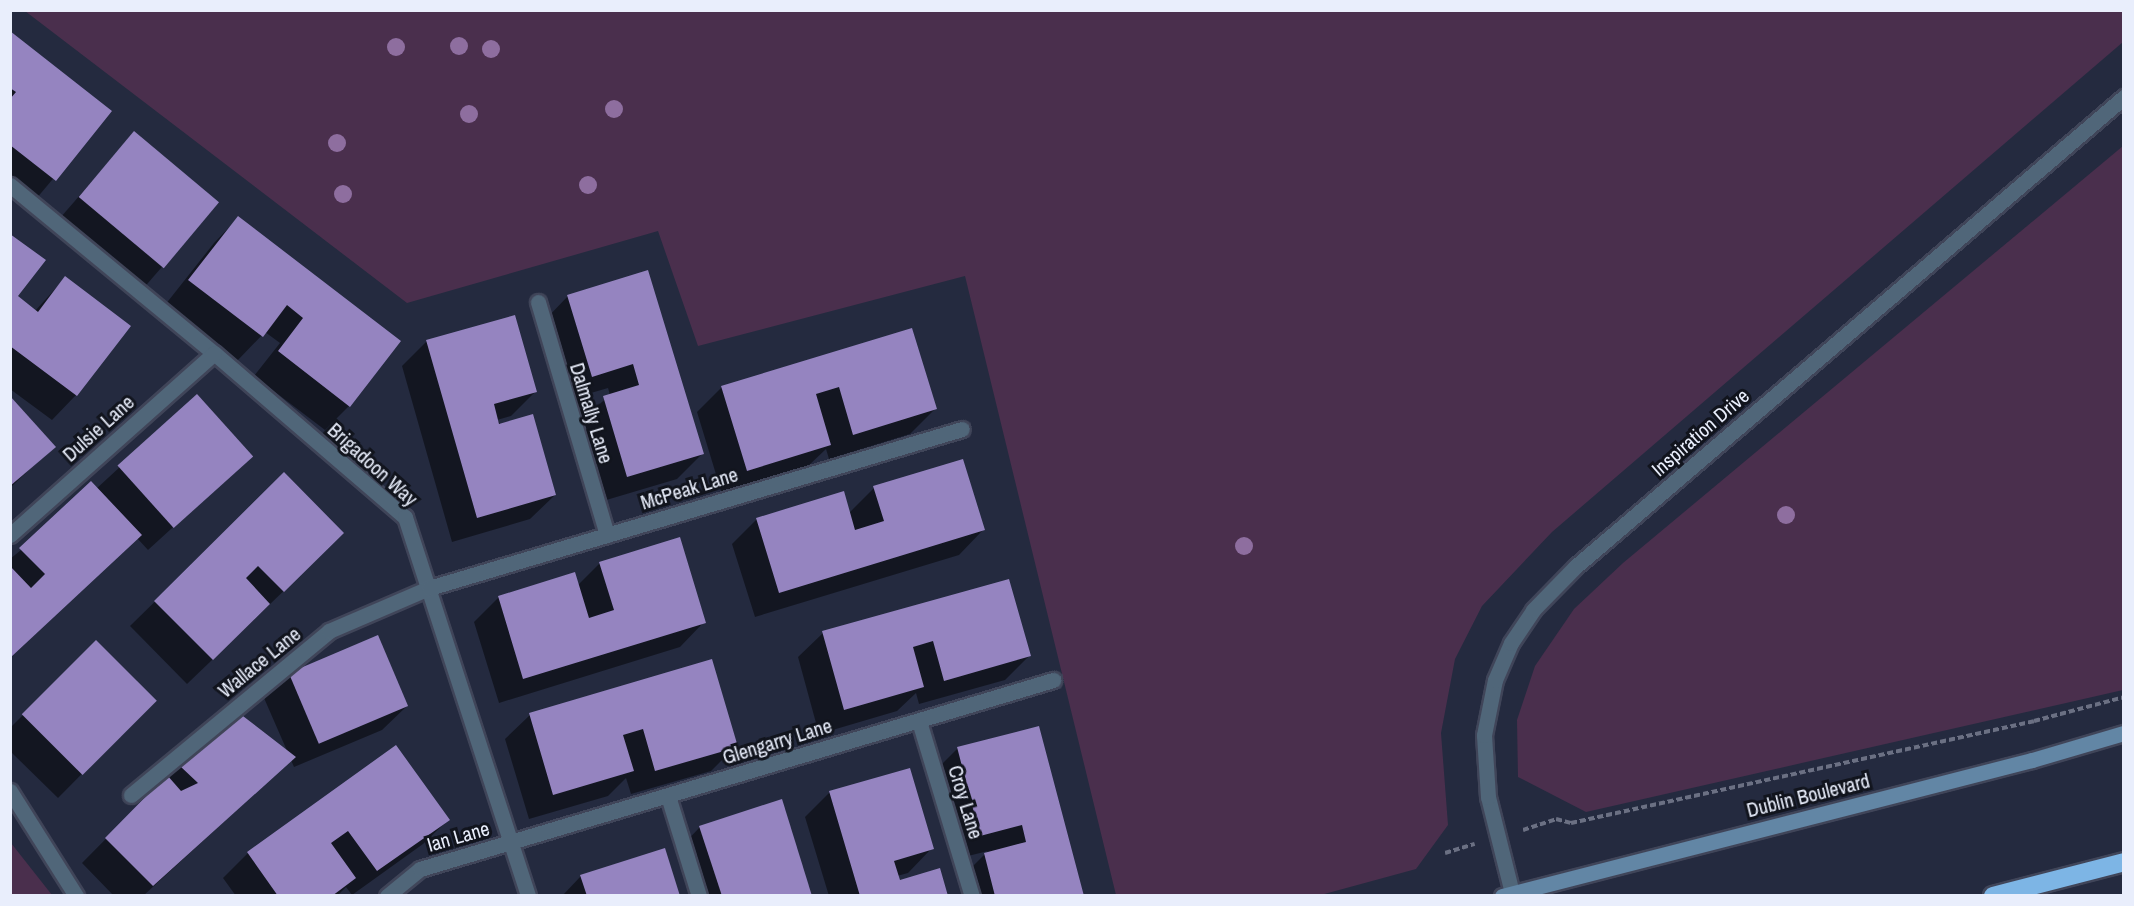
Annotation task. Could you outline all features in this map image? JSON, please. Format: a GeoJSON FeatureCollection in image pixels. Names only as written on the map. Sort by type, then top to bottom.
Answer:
{"type":"FeatureCollection","features":[{"type":"Feature","properties":{"kind":"highway"},"geometry":{"type":"LineString","coordinates":[[1993,896],[2124,862]]}},
{"type":"Feature","properties":{"kind":"street","name":"Inspiration Drive"},"geometry":{"type":"LineString","coordinates":[[1507,894],[1485,775],[1486,717],[1503,662],[1533,610],[1575,567],[2124,97]]}},
{"type":"Feature","properties":{"kind":"street","name":"Brigadoon Way"},"geometry":{"type":"LineString","coordinates":[[10,184],[214,353],[405,517],[513,842],[528,896]]}},
{"type":"Feature","properties":{"kind":"street","name":"Dalmally Lane"},"geometry":{"type":"LineString","coordinates":[[538,302],[607,535]]}},
{"type":"Feature","properties":{"kind":"street","name":"Dulsie Lane"},"geometry":{"type":"LineString","coordinates":[[10,535],[214,353]]}},
{"type":"Feature","properties":{"kind":"street","name":"McPeak Lane"},"geometry":{"type":"LineString","coordinates":[[429,588],[962,429]]}},
{"type":"Feature","properties":{"kind":"street","name":"Wallace Lane"},"geometry":{"type":"LineString","coordinates":[[131,795],[329,631],[429,588]]}},
{"type":"Feature","properties":{"kind":"street","name":"Glengarry Lane"},"geometry":{"type":"LineString","coordinates":[[513,842],[1053,680]]}},
{"type":"Feature","properties":{"kind":"street","name":"Croy Lane"},"geometry":{"type":"LineString","coordinates":[[919,721],[972,896]]}},
{"type":"Feature","properties":{"kind":"street","name":"Dublin Boulevard"},"geometry":{"type":"LineString","coordinates":[[1507,894],[2032,760],[2124,733]]}},
{"type":"Feature","properties":{"kind":"street"},"geometry":{"type":"LineString","coordinates":[[10,790],[76,896]]}},
{"type":"Feature","properties":{"kind":"street"},"geometry":{"type":"LineString","coordinates":[[668,796],[699,896]]}},
{"type":"Feature","properties":{"kind":"street","name":"Ian Lane"},"geometry":{"type":"LineString","coordinates":[[387,896],[420,868],[513,842]]}},
{"type":"Feature","properties":{"kind":"path"},"geometry":{"type":"LineString","coordinates":[[1445,853],[1556,819],[1571,823],[2034,721],[2124,697]]}},
{"type":"Feature","properties":{"kind":"shaded area"},"geometry":{"type":"Polygon","coordinates":[[[2123,10],[2123,42],[1552,532],[1482,606],[1455,659],[1441,733],[1448,825],[1416,869],[1317,896],[1116,895],[965,276],[698,346],[658,231],[407,303],[25,11],[2123,10]]]}},
{"type":"Feature","properties":{"kind":"shaded area"},"geometry":{"type":"Polygon","coordinates":[[[2123,146],[2123,690],[1586,812],[1518,777],[1517,720],[1535,666],[1574,609],[1623,563],[2123,146]]]}},
{"type":"Feature","properties":{"kind":"shaded area"},"geometry":{"type":"Polygon","coordinates":[[[11,843],[52,895],[11,895],[11,843]]]}},
{"type":"Feature","properties":{"kind":"building"},"geometry":{"type":"Polygon","coordinates":[[[10,31],[112,111],[56,181],[10,145],[10,99],[16,92],[10,88],[10,31]]]}},
{"type":"Feature","properties":{"kind":"building"},"geometry":{"type":"Polygon","coordinates":[[[134,131],[219,202],[164,268],[79,197],[134,131]]]}},
{"type":"Feature","properties":{"kind":"building"},"geometry":{"type":"Polygon","coordinates":[[[238,216],[401,341],[350,407],[278,351],[303,318],[287,305],[263,337],[188,280],[238,216]]]}},
{"type":"Feature","properties":{"kind":"building"},"geometry":{"type":"Polygon","coordinates":[[[10,234],[46,260],[18,296],[38,312],[65,276],[131,326],[77,396],[10,346],[10,234]]]}},
{"type":"Feature","properties":{"kind":"building"},"geometry":{"type":"Polygon","coordinates":[[[648,270],[704,454],[627,477],[603,396],[639,385],[633,364],[592,377],[567,295],[648,270]]]}},
{"type":"Feature","properties":{"kind":"building"},"geometry":{"type":"Polygon","coordinates":[[[515,315],[537,392],[494,404],[499,424],[533,414],[556,495],[477,518],[426,340],[515,315]]]}},
{"type":"Feature","properties":{"kind":"building"},"geometry":{"type":"Polygon","coordinates":[[[912,328],[937,409],[853,435],[839,387],[816,394],[831,445],[747,471],[721,386],[912,328]]]}},
{"type":"Feature","properties":{"kind":"building"},"geometry":{"type":"Polygon","coordinates":[[[197,394],[253,456],[174,528],[117,466],[197,394]]]}},
{"type":"Feature","properties":{"kind":"building"},"geometry":{"type":"Polygon","coordinates":[[[10,396],[56,447],[10,486],[10,396]]]}},
{"type":"Feature","properties":{"kind":"building"},"geometry":{"type":"Polygon","coordinates":[[[963,459],[985,530],[779,593],[756,518],[844,491],[855,530],[884,521],[873,486],[963,459]]]}},
{"type":"Feature","properties":{"kind":"building"},"geometry":{"type":"Polygon","coordinates":[[[284,472],[344,533],[284,592],[258,566],[246,578],[270,604],[213,660],[154,601],[284,472]]]}},
{"type":"Feature","properties":{"kind":"building"},"geometry":{"type":"Polygon","coordinates":[[[91,481],[142,535],[10,658],[10,566],[31,588],[45,574],[19,548],[91,481]]]}},
{"type":"Feature","properties":{"kind":"building"},"geometry":{"type":"Polygon","coordinates":[[[680,537],[706,623],[523,679],[498,596],[575,572],[589,618],[614,610],[599,562],[680,537]]]}},
{"type":"Feature","properties":{"kind":"building"},"geometry":{"type":"Polygon","coordinates":[[[1009,579],[1031,656],[944,681],[933,641],[913,647],[924,687],[844,710],[822,631],[1009,579]]]}},
{"type":"Feature","properties":{"kind":"building"},"geometry":{"type":"Polygon","coordinates":[[[378,635],[408,706],[319,744],[289,673],[378,635]]]}},
{"type":"Feature","properties":{"kind":"building"},"geometry":{"type":"Polygon","coordinates":[[[96,640],[157,701],[83,775],[22,714],[96,640]]]}},
{"type":"Feature","properties":{"kind":"building"},"geometry":{"type":"Polygon","coordinates":[[[712,659],[738,747],[655,771],[643,729],[623,735],[634,771],[553,795],[529,713],[712,659]]]}},
{"type":"Feature","properties":{"kind":"building"},"geometry":{"type":"Polygon","coordinates":[[[239,713],[296,757],[153,886],[105,838],[167,775],[181,791],[198,783],[180,766],[239,713]]]}},
{"type":"Feature","properties":{"kind":"building"},"geometry":{"type":"Polygon","coordinates":[[[1039,726],[1084,896],[995,896],[984,853],[1026,842],[1022,825],[980,836],[957,747],[1039,726]]]}},
{"type":"Feature","properties":{"kind":"building"},"geometry":{"type":"Polygon","coordinates":[[[396,745],[450,820],[377,871],[348,831],[331,843],[356,878],[332,896],[278,896],[247,852],[396,745]]]}},
{"type":"Feature","properties":{"kind":"building"},"geometry":{"type":"Polygon","coordinates":[[[910,768],[934,849],[894,861],[900,880],[940,868],[948,896],[860,896],[829,791],[910,768]]]}},
{"type":"Feature","properties":{"kind":"building"},"geometry":{"type":"Polygon","coordinates":[[[782,799],[812,896],[722,896],[699,826],[782,799]]]}},
{"type":"Feature","properties":{"kind":"building"},"geometry":{"type":"Polygon","coordinates":[[[665,848],[680,896],[587,896],[580,875],[665,848]]]}}]}
